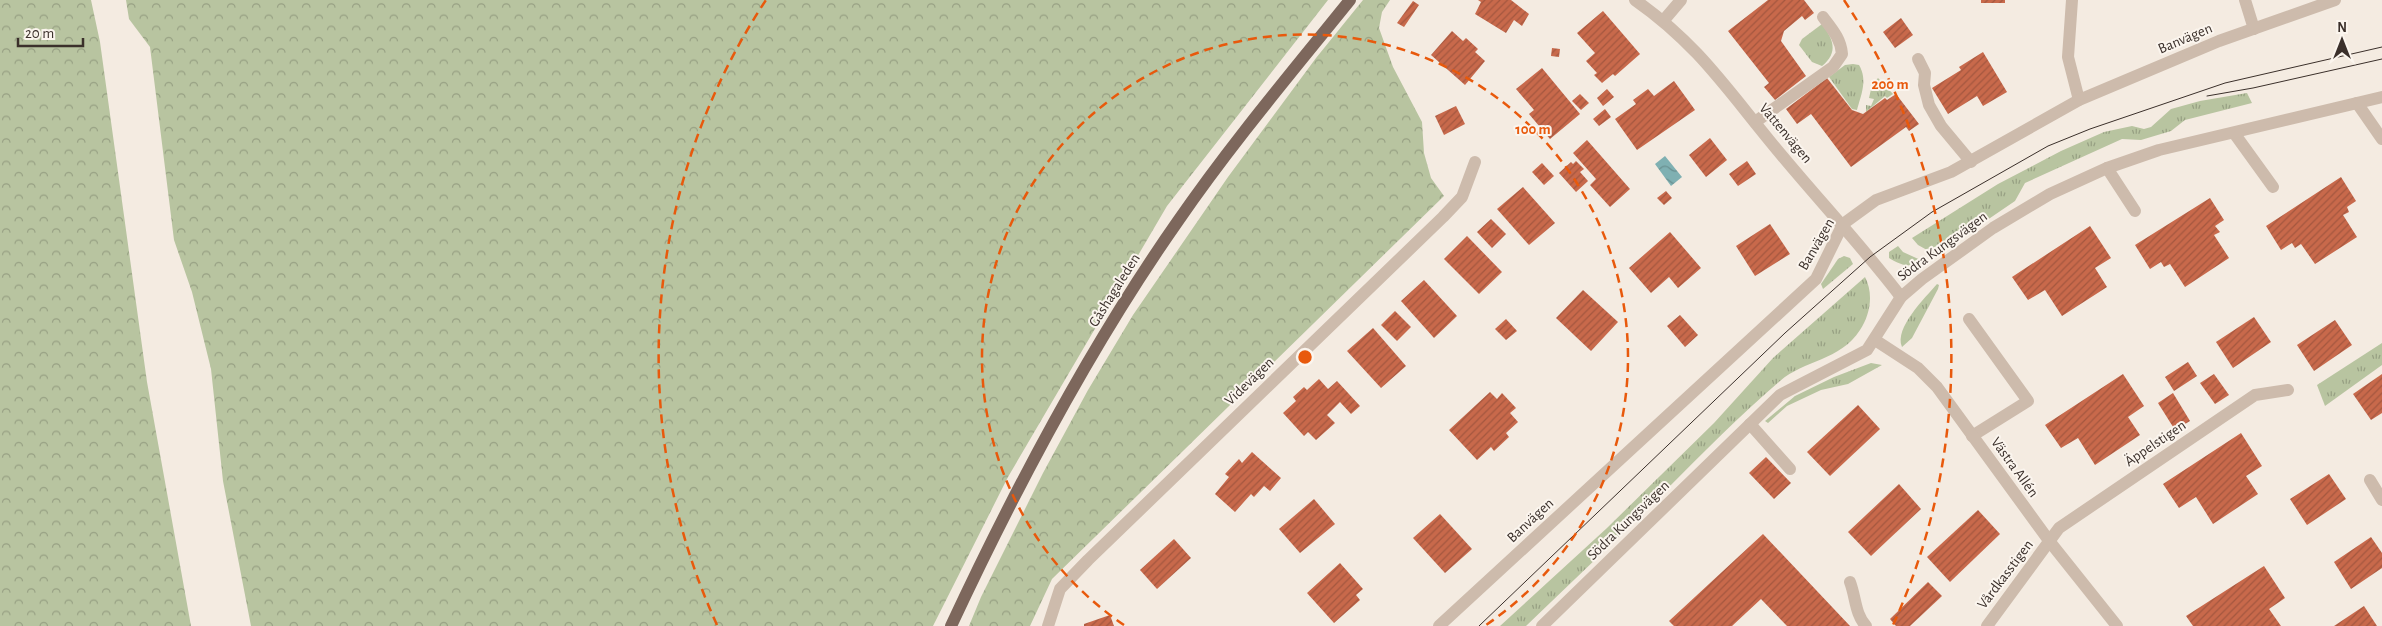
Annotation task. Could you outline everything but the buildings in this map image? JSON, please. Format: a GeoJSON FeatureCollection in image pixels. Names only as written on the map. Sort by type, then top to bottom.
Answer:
{"type":"FeatureCollection","features":[{"type":"Feature","properties":{"kind":"main road","name":"Gåshagaleden"},"geometry":{"type":"LineString","coordinates":[[951,626],[1015,494],[1132,292],[1178,220],[1350,0]]}},
{"type":"Feature","properties":{"kind":"street","name":"Vattenvägen"},"geometry":{"type":"LineString","coordinates":[[1636,0],[1664,20],[1709,64],[1755,122],[1843,224],[1901,297]]}},
{"type":"Feature","properties":{"kind":"street"},"geometry":{"type":"LineString","coordinates":[[1664,20],[1681,0]]}},
{"type":"Feature","properties":{"kind":"street"},"geometry":{"type":"LineString","coordinates":[[2072,0],[2068,57],[2079,100]]}},
{"type":"Feature","properties":{"kind":"street"},"geometry":{"type":"LineString","coordinates":[[2245,0],[2254,29]]}},
{"type":"Feature","properties":{"kind":"street","name":"Banvägen"},"geometry":{"type":"LineString","coordinates":[[1439,626],[1816,279],[1843,224],[1876,200],[1951,172],[2079,100],[2219,41],[2335,0]]}},
{"type":"Feature","properties":{"kind":"street"},"geometry":{"type":"LineString","coordinates":[[1755,122],[1833,67],[1842,54],[1841,45],[1835,32],[1823,17]]}},
{"type":"Feature","properties":{"kind":"street"},"geometry":{"type":"LineString","coordinates":[[1918,59],[1925,73],[1924,85],[1929,105],[1942,126],[1971,162]]}},
{"type":"Feature","properties":{"kind":"street","name":"Södra Kungsvägen"},"geometry":{"type":"LineString","coordinates":[[1542,626],[1780,396],[1857,357],[1875,340],[1901,297],[1922,279],[1993,228],[2050,194],[2106,168],[2159,150],[2382,97]]}},
{"type":"Feature","properties":{"kind":"street"},"geometry":{"type":"LineString","coordinates":[[2357,103],[2382,139]]}},
{"type":"Feature","properties":{"kind":"street"},"geometry":{"type":"LineString","coordinates":[[2234,133],[2273,188]]}},
{"type":"Feature","properties":{"kind":"street","name":"Videvägen"},"geometry":{"type":"LineString","coordinates":[[1048,626],[1060,589],[1443,217],[1462,197],[1475,162]]}},
{"type":"Feature","properties":{"kind":"street"},"geometry":{"type":"LineString","coordinates":[[2106,168],[2135,211]]}},
{"type":"Feature","properties":{"kind":"street"},"geometry":{"type":"LineString","coordinates":[[1969,319],[2028,401],[1972,436]]}},
{"type":"Feature","properties":{"kind":"street","name":"Västra Allén"},"geometry":{"type":"LineString","coordinates":[[1875,340],[1918,368],[1936,387],[2050,542],[2116,626]]}},
{"type":"Feature","properties":{"kind":"street","name":"Äppelstigen"},"geometry":{"type":"LineString","coordinates":[[2050,542],[2059,528],[2255,395],[2288,390]]}},
{"type":"Feature","properties":{"kind":"street"},"geometry":{"type":"LineString","coordinates":[[1750,424],[1790,468]]}},
{"type":"Feature","properties":{"kind":"street"},"geometry":{"type":"LineString","coordinates":[[2370,480],[2382,500]]}},
{"type":"Feature","properties":{"kind":"street","name":"Vårdkasstigen"},"geometry":{"type":"LineString","coordinates":[[1987,626],[2050,542]]}},
{"type":"Feature","properties":{"kind":"street"},"geometry":{"type":"LineString","coordinates":[[1850,582],[1855,594],[1858,617],[1866,626]]}},
{"type":"Feature","properties":{"kind":"green space"},"geometry":{"type":"Polygon","coordinates":[[[0,0],[91,0],[100,42],[147,382],[191,626],[0,626],[0,0]]]}},
{"type":"Feature","properties":{"kind":"green space"},"geometry":{"type":"Polygon","coordinates":[[[126,0],[1328,0],[1167,206],[1008,477],[933,626],[251,626],[223,481],[211,369],[192,292],[174,240],[150,47],[129,19],[126,0]]]}},
{"type":"Feature","properties":{"kind":"green space"},"geometry":{"type":"Polygon","coordinates":[[[1363,0],[1390,0],[1382,12],[1379,28],[1393,67],[1422,122],[1424,153],[1431,178],[1444,196],[1052,579],[1030,626],[969,626],[981,597],[1043,473],[1088,390],[1133,315],[1228,177],[1316,58],[1363,0]]]}},
{"type":"Feature","properties":{"kind":"green space"},"geometry":{"type":"Polygon","coordinates":[[[1822,24],[1833,45],[1831,56],[1822,66],[1812,62],[1799,45],[1802,39],[1822,24]]]}},
{"type":"Feature","properties":{"kind":"green space"},"geometry":{"type":"Polygon","coordinates":[[[1845,65],[1859,65],[1863,76],[1863,88],[1857,110],[1852,109],[1829,77],[1845,65]]]}},
{"type":"Feature","properties":{"kind":"green space"},"geometry":{"type":"Polygon","coordinates":[[[1878,78],[1893,94],[1887,98],[1885,96],[1866,112],[1866,105],[1871,106],[1874,99],[1869,98],[1872,85],[1878,78]]]}},
{"type":"Feature","properties":{"kind":"green space"},"geometry":{"type":"Polygon","coordinates":[[[2247,93],[2252,103],[2185,120],[2171,131],[2141,140],[2122,139],[2025,183],[2015,201],[1936,255],[1918,245],[1912,238],[1998,184],[2061,151],[2104,132],[2132,126],[2144,129],[2151,127],[2171,109],[2200,101],[2247,93]]]}},
{"type":"Feature","properties":{"kind":"green space"},"geometry":{"type":"Polygon","coordinates":[[[1898,246],[1903,252],[1925,262],[1907,265],[1889,258],[1889,252],[1898,246]]]}},
{"type":"Feature","properties":{"kind":"green space"},"geometry":{"type":"Polygon","coordinates":[[[1844,256],[1850,258],[1853,264],[1823,289],[1821,284],[1838,259],[1844,256]]]}},
{"type":"Feature","properties":{"kind":"green space"},"geometry":{"type":"Polygon","coordinates":[[[1865,277],[1868,284],[1870,304],[1860,330],[1852,340],[1832,354],[1790,374],[1765,394],[1526,626],[1500,626],[1607,528],[1714,423],[1773,358],[1865,277]]]}},
{"type":"Feature","properties":{"kind":"green space"},"geometry":{"type":"Polygon","coordinates":[[[1937,284],[1939,285],[1938,289],[1912,338],[1902,347],[1902,331],[1906,322],[1937,284]]]}},
{"type":"Feature","properties":{"kind":"green space"},"geometry":{"type":"Polygon","coordinates":[[[2382,343],[2382,365],[2325,406],[2317,385],[2382,343]]]}},
{"type":"Feature","properties":{"kind":"green space"},"geometry":{"type":"Polygon","coordinates":[[[1871,363],[1882,365],[1848,384],[1821,390],[1787,406],[1768,423],[1765,421],[1795,396],[1834,377],[1871,363]]]}},
{"type":"Feature","properties":{"kind":"water"},"geometry":{"type":"Polygon","coordinates":[[[1665,156],[1682,177],[1671,186],[1655,164],[1665,156]]]}},
{"type":"Feature","properties":{"kind":"tram line"},"geometry":{"type":"LineString","coordinates":[[1479,626],[1785,333],[1870,257],[1932,212],[2048,146],[2090,129],[2225,83],[2382,47]]}},
{"type":"Feature","properties":{"kind":"tram line"},"geometry":{"type":"LineString","coordinates":[[2207,96],[2253,88],[2382,59]]}}]}
